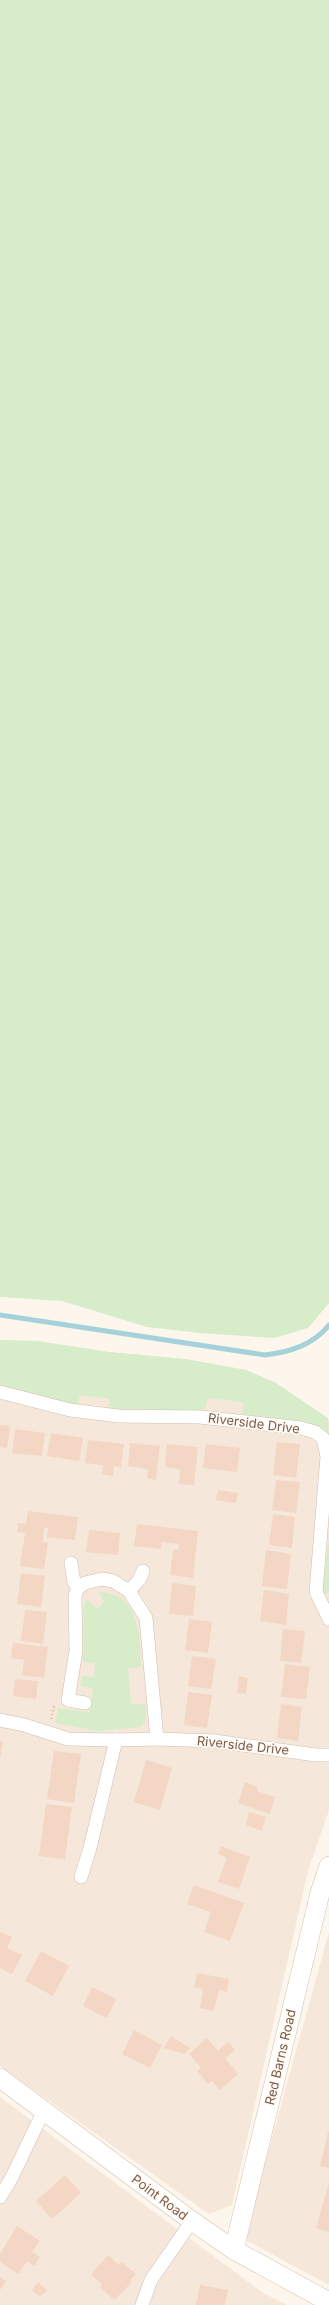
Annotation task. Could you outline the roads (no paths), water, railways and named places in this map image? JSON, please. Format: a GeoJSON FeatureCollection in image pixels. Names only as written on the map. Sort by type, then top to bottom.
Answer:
{"type":"FeatureCollection","features":[{"type":"Feature","properties":{"kind":"street","name":"Riverside Drive"},"geometry":{"type":"LineString","coordinates":[[0,1392],[70,1410],[118,1416],[208,1418],[286,1425],[315,1432],[323,1438],[327,1456],[316,1592],[329,1619]]}},
{"type":"Feature","properties":{"kind":"street"},"geometry":{"type":"LineString","coordinates":[[71,1563],[74,1582],[78,1588]]}},
{"type":"Feature","properties":{"kind":"street"},"geometry":{"type":"LineString","coordinates":[[129,1591],[139,1580],[143,1571]]}},
{"type":"Feature","properties":{"kind":"street"},"geometry":{"type":"LineString","coordinates":[[85,1703],[68,1700],[76,1651],[75,1596],[78,1588],[86,1583],[102,1579],[113,1581],[129,1591],[146,1618],[157,1739]]}},
{"type":"Feature","properties":{"kind":"street","name":"Riverside Drive"},"geometry":{"type":"LineString","coordinates":[[0,1720],[24,1725],[48,1734],[68,1739],[157,1739],[214,1741],[316,1755],[329,1754]]}},
{"type":"Feature","properties":{"kind":"street"},"geometry":{"type":"LineString","coordinates":[[81,1877],[90,1848],[116,1740]]}},
{"type":"Feature","properties":{"kind":"street","name":"Red Barns Road"},"geometry":{"type":"LineString","coordinates":[[234,2250],[320,1893],[329,1866]]}},
{"type":"Feature","properties":{"kind":"street","name":"Point Road"},"geometry":{"type":"LineString","coordinates":[[0,2078],[192,2221],[234,2250],[329,2302]]}},
{"type":"Feature","properties":{"kind":"street"},"geometry":{"type":"LineString","coordinates":[[0,2197],[11,2179],[44,2110]]}},
{"type":"Feature","properties":{"kind":"street"},"geometry":{"type":"LineString","coordinates":[[142,2305],[151,2280],[192,2221]]}},
{"type":"Feature","properties":{"kind":"waterway"},"geometry":{"type":"LineString","coordinates":[[0,1315],[265,1355],[283,1352],[300,1346],[316,1338],[329,1325]]}}]}
